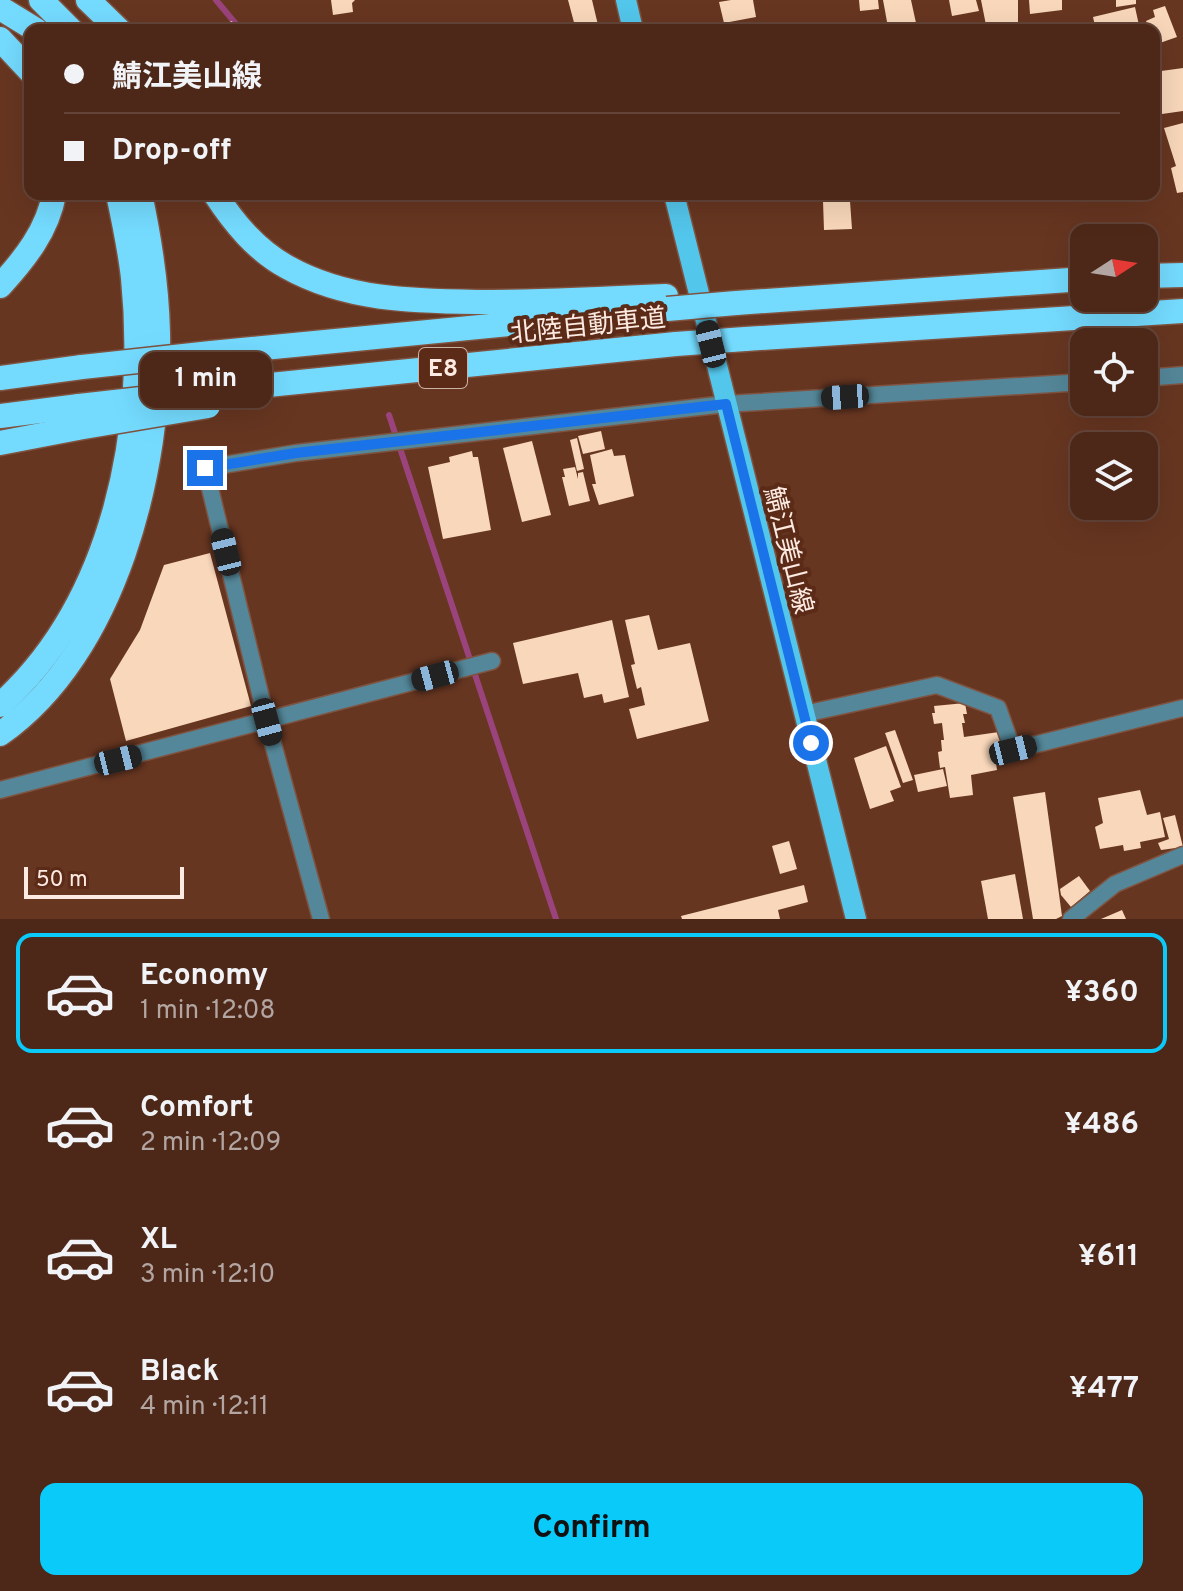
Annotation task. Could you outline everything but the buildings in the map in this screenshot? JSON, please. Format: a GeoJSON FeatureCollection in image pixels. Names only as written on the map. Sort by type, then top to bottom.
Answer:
{"type":"FeatureCollection","features":[{"type":"Feature","properties":{"kind":"highway"},"geometry":{"type":"LineString","coordinates":[[41,0],[65,24]]}},
{"type":"Feature","properties":{"kind":"highway"},"geometry":{"type":"LineString","coordinates":[[88,0],[113,24]]}},
{"type":"Feature","properties":{"kind":"highway"},"geometry":{"type":"LineString","coordinates":[[0,8],[26,24]]}},
{"type":"Feature","properties":{"kind":"highway"},"geometry":{"type":"LineString","coordinates":[[0,39],[24,65]]}},
{"type":"Feature","properties":{"kind":"highway"},"geometry":{"type":"LineString","coordinates":[[0,286],[21,263],[40,234],[52,200]]}},
{"type":"Feature","properties":{"kind":"highway"},"geometry":{"type":"LineString","coordinates":[[0,705],[46,657],[71,619],[92,573],[123,472],[134,390],[136,328],[133,277],[119,200]]}},
{"type":"Feature","properties":{"kind":"highway"},"geometry":{"type":"LineString","coordinates":[[0,734],[34,706],[65,671],[97,618],[130,536],[146,461],[158,370],[155,280],[141,200]]}},
{"type":"Feature","properties":{"kind":"highway"},"geometry":{"type":"LineString","coordinates":[[219,200],[240,229],[284,266],[318,283],[353,293],[393,299],[667,302],[944,281],[1070,280]]}},
{"type":"Feature","properties":{"kind":"highway"},"geometry":{"type":"LineString","coordinates":[[1158,276],[1183,275]]}},
{"type":"Feature","properties":{"kind":"highway","name":"北陸自動車道"},"geometry":{"type":"LineString","coordinates":[[0,378],[667,302]]}},
{"type":"Feature","properties":{"kind":"highway","name":"北陸自動車道"},"geometry":{"type":"LineString","coordinates":[[0,416],[78,417],[396,372],[676,344],[1183,311]]}},
{"type":"Feature","properties":{"kind":"highway"},"geometry":{"type":"LineString","coordinates":[[0,443],[78,417]]}},
{"type":"Feature","properties":{"kind":"main road"},"geometry":{"type":"LineString","coordinates":[[626,0],[632,24]]}},
{"type":"Feature","properties":{"kind":"main road","name":"鯖江美山線"},"geometry":{"type":"LineString","coordinates":[[675,200],[856,919]]}},
{"type":"Feature","properties":{"kind":"street"},"geometry":{"type":"LineString","coordinates":[[1158,377],[1183,375]]}},
{"type":"Feature","properties":{"kind":"street"},"geometry":{"type":"LineString","coordinates":[[321,919],[267,722],[205,468],[296,453],[726,404],[1070,383]]}},
{"type":"Feature","properties":{"kind":"street"},"geometry":{"type":"LineString","coordinates":[[0,790],[492,661]]}},
{"type":"Feature","properties":{"kind":"street"},"geometry":{"type":"LineString","coordinates":[[804,714],[937,685],[998,708],[1013,750],[1183,708]]}},
{"type":"Feature","properties":{"kind":"street"},"geometry":{"type":"LineString","coordinates":[[1071,919],[1115,884],[1183,855]]}},
{"type":"Feature","properties":{"kind":"waterway"},"geometry":{"type":"LineString","coordinates":[[216,0],[236,24]]}},
{"type":"Feature","properties":{"kind":"waterway"},"geometry":{"type":"LineString","coordinates":[[389,415],[556,919]]}},
{"type":"Feature","properties":{"kind":"route"},"geometry":{"type":"LineString","coordinates":[[205,468],[296,453],[726,404],[811,743]]}}]}
